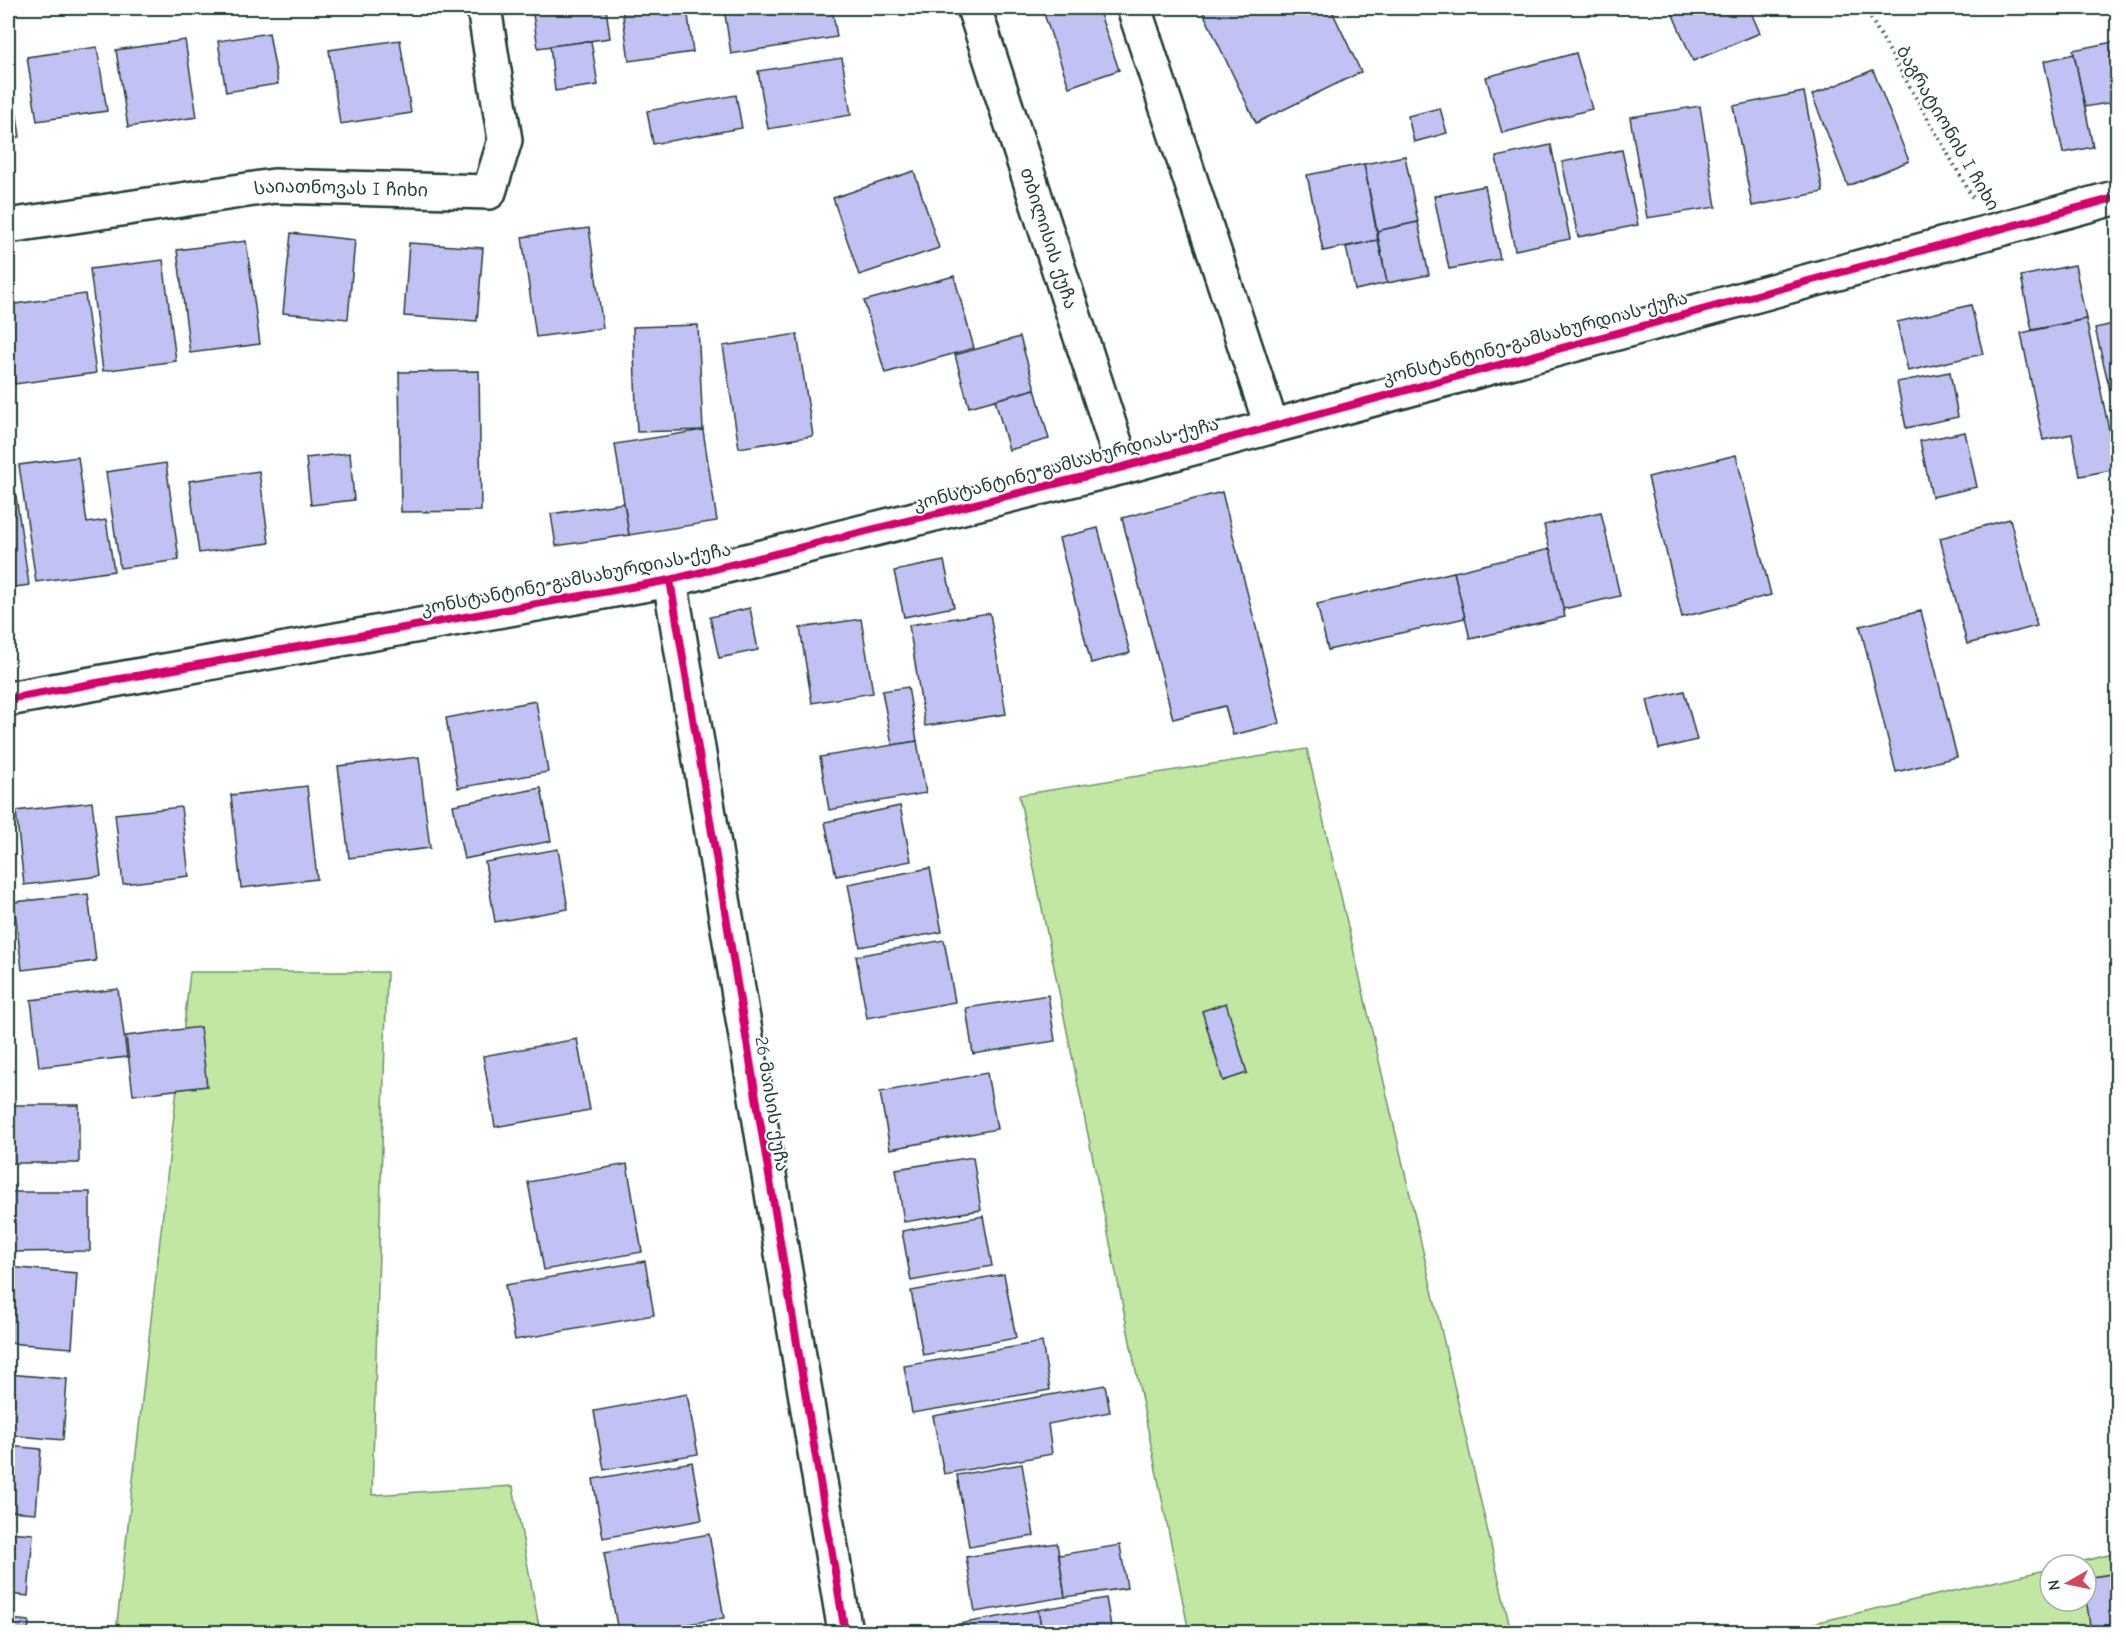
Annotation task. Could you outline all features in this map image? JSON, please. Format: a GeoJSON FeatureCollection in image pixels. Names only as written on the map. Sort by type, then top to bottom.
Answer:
{"type":"FeatureCollection","features":[{"type":"Feature","properties":{"kind":"street","name":"საიათნოვას I ჩიხი"},"geometry":{"type":"LineString","coordinates":[[8,226],[274,186],[489,192],[505,140],[484,8]]}},
{"type":"Feature","properties":{"kind":"street","name":"თბილისის ქუჩა"},"geometry":{"type":"LineString","coordinates":[[974,8],[1124,467]]}},
{"type":"Feature","properties":{"kind":"street"},"geometry":{"type":"LineString","coordinates":[[1134,8],[1271,425]]}},
{"type":"Feature","properties":{"kind":"street","name":"კონსტანტინე გამსახურდიას ქუჩა"},"geometry":{"type":"LineString","coordinates":[[8,699],[670,580],[1124,467],[1271,425],[2118,196]]}},
{"type":"Feature","properties":{"kind":"street","name":"26 მაისის ქუჩა"},"geometry":{"type":"LineString","coordinates":[[670,580],[845,1632]]}},
{"type":"Feature","properties":{"kind":"green space"},"geometry":{"type":"Polygon","coordinates":[[[1307,749],[1511,1632],[1189,1632],[1019,795],[1307,749]]]}},
{"type":"Feature","properties":{"kind":"green space"},"geometry":{"type":"Polygon","coordinates":[[[190,972],[387,972],[372,1495],[513,1486],[540,1632],[116,1632],[190,972]]]}},
{"type":"Feature","properties":{"kind":"green space"},"geometry":{"type":"Polygon","coordinates":[[[2117,1553],[2117,1632],[1775,1632],[2038,1572],[2038,1613],[2098,1613],[2098,1558],[2117,1553]]]}},
{"type":"Feature","properties":{"kind":"building"},"geometry":{"type":"Polygon","coordinates":[[[532,8],[606,8],[610,38],[538,48],[532,8]]]}},
{"type":"Feature","properties":{"kind":"building"},"geometry":{"type":"Polygon","coordinates":[[[622,8],[687,8],[693,52],[629,61],[622,8]]]}},
{"type":"Feature","properties":{"kind":"building"},"geometry":{"type":"Polygon","coordinates":[[[724,8],[832,8],[837,37],[731,54],[724,8]]]}},
{"type":"Feature","properties":{"kind":"building"},"geometry":{"type":"Polygon","coordinates":[[[1042,8],[1098,8],[1119,70],[1069,87],[1042,8]]]}},
{"type":"Feature","properties":{"kind":"building"},"geometry":{"type":"Polygon","coordinates":[[[1201,8],[1343,8],[1333,13],[1361,72],[1256,123],[1201,8]]]}},
{"type":"Feature","properties":{"kind":"building"},"geometry":{"type":"Polygon","coordinates":[[[1670,8],[1749,8],[1760,33],[1693,61],[1670,8]]]}},
{"type":"Feature","properties":{"kind":"building"},"geometry":{"type":"Polygon","coordinates":[[[269,33],[278,84],[226,92],[218,41],[269,33]]]}},
{"type":"Feature","properties":{"kind":"building"},"geometry":{"type":"Polygon","coordinates":[[[185,40],[197,117],[128,127],[116,50],[185,40]]]}},
{"type":"Feature","properties":{"kind":"building"},"geometry":{"type":"Polygon","coordinates":[[[400,40],[411,113],[340,124],[329,50],[400,40]]]}},
{"type":"Feature","properties":{"kind":"building"},"geometry":{"type":"Polygon","coordinates":[[[591,41],[598,85],[555,91],[550,46],[591,41]]]}},
{"type":"Feature","properties":{"kind":"building"},"geometry":{"type":"Polygon","coordinates":[[[2118,41],[2118,101],[2085,107],[2073,50],[2118,41]]]}},
{"type":"Feature","properties":{"kind":"building"},"geometry":{"type":"Polygon","coordinates":[[[97,47],[107,111],[37,121],[27,57],[97,47]]]}},
{"type":"Feature","properties":{"kind":"building"},"geometry":{"type":"Polygon","coordinates":[[[8,52],[20,137],[8,139],[8,52]]]}},
{"type":"Feature","properties":{"kind":"building"},"geometry":{"type":"Polygon","coordinates":[[[1576,53],[1592,109],[1502,133],[1486,77],[1576,53]]]}},
{"type":"Feature","properties":{"kind":"building"},"geometry":{"type":"Polygon","coordinates":[[[2074,54],[2093,147],[2063,153],[2044,61],[2074,54]]]}},
{"type":"Feature","properties":{"kind":"building"},"geometry":{"type":"Polygon","coordinates":[[[842,58],[851,115],[768,129],[758,71],[842,58]]]}},
{"type":"Feature","properties":{"kind":"building"},"geometry":{"type":"Polygon","coordinates":[[[1873,70],[1909,161],[1848,186],[1812,95],[1873,70]]]}},
{"type":"Feature","properties":{"kind":"building"},"geometry":{"type":"Polygon","coordinates":[[[1804,92],[1823,192],[1752,206],[1733,106],[1804,92]]]}},
{"type":"Feature","properties":{"kind":"building"},"geometry":{"type":"Polygon","coordinates":[[[736,95],[742,128],[653,144],[647,111],[736,95]]]}},
{"type":"Feature","properties":{"kind":"building"},"geometry":{"type":"Polygon","coordinates":[[[1700,106],[1716,207],[1647,218],[1630,117],[1700,106]]]}},
{"type":"Feature","properties":{"kind":"building"},"geometry":{"type":"Polygon","coordinates":[[[1440,108],[1447,133],[1414,142],[1408,116],[1440,108]]]}},
{"type":"Feature","properties":{"kind":"building"},"geometry":{"type":"Polygon","coordinates":[[[1551,145],[1570,239],[1515,250],[1496,157],[1551,145]]]}},
{"type":"Feature","properties":{"kind":"building"},"geometry":{"type":"Polygon","coordinates":[[[1622,150],[1638,225],[1578,237],[1562,162],[1622,150]]]}},
{"type":"Feature","properties":{"kind":"building"},"geometry":{"type":"Polygon","coordinates":[[[1405,156],[1418,222],[1377,231],[1364,164],[1405,156]]]}},
{"type":"Feature","properties":{"kind":"building"},"geometry":{"type":"Polygon","coordinates":[[[1364,164],[1378,240],[1323,251],[1307,175],[1364,164]]]}},
{"type":"Feature","properties":{"kind":"building"},"geometry":{"type":"Polygon","coordinates":[[[914,171],[939,248],[859,275],[833,198],[914,171]]]}},
{"type":"Feature","properties":{"kind":"building"},"geometry":{"type":"Polygon","coordinates":[[[1485,186],[1500,259],[1449,269],[1434,196],[1485,186]]]}},
{"type":"Feature","properties":{"kind":"building"},"geometry":{"type":"Polygon","coordinates":[[[1418,222],[1429,275],[1387,283],[1377,231],[1418,222]]]}},
{"type":"Feature","properties":{"kind":"building"},"geometry":{"type":"Polygon","coordinates":[[[589,228],[603,328],[536,337],[522,237],[589,228]]]}},
{"type":"Feature","properties":{"kind":"building"},"geometry":{"type":"Polygon","coordinates":[[[291,233],[355,240],[348,319],[283,313],[291,233]]]}},
{"type":"Feature","properties":{"kind":"building"},"geometry":{"type":"Polygon","coordinates":[[[1378,240],[1387,283],[1355,290],[1346,247],[1378,240]]]}},
{"type":"Feature","properties":{"kind":"building"},"geometry":{"type":"Polygon","coordinates":[[[246,241],[260,344],[190,353],[177,250],[246,241]]]}},
{"type":"Feature","properties":{"kind":"building"},"geometry":{"type":"Polygon","coordinates":[[[409,243],[483,248],[477,321],[404,316],[409,243]]]}},
{"type":"Feature","properties":{"kind":"building"},"geometry":{"type":"Polygon","coordinates":[[[163,260],[176,361],[103,371],[90,269],[163,260]]]}},
{"type":"Feature","properties":{"kind":"building"},"geometry":{"type":"Polygon","coordinates":[[[2075,265],[2086,319],[2032,330],[2021,276],[2075,265]]]}},
{"type":"Feature","properties":{"kind":"building"},"geometry":{"type":"Polygon","coordinates":[[[954,276],[974,348],[885,373],[864,301],[954,276]]]}},
{"type":"Feature","properties":{"kind":"building"},"geometry":{"type":"Polygon","coordinates":[[[85,294],[96,373],[15,384],[8,332],[8,305],[85,294]]]}},
{"type":"Feature","properties":{"kind":"building"},"geometry":{"type":"Polygon","coordinates":[[[1971,305],[1983,354],[1908,371],[1897,322],[1971,305]]]}},
{"type":"Feature","properties":{"kind":"building"},"geometry":{"type":"Polygon","coordinates":[[[2086,319],[2117,469],[2080,476],[2072,434],[2043,440],[2021,333],[2086,319]]]}},
{"type":"Feature","properties":{"kind":"building"},"geometry":{"type":"Polygon","coordinates":[[[2118,323],[2118,410],[2115,411],[2095,328],[2118,323]]]}},
{"type":"Feature","properties":{"kind":"building"},"geometry":{"type":"Polygon","coordinates":[[[698,325],[703,430],[637,432],[633,327],[698,325]]]}},
{"type":"Feature","properties":{"kind":"building"},"geometry":{"type":"Polygon","coordinates":[[[797,334],[813,436],[739,448],[723,346],[797,334]]]}},
{"type":"Feature","properties":{"kind":"building"},"geometry":{"type":"Polygon","coordinates":[[[1020,337],[1035,389],[969,407],[955,355],[1020,337]]]}},
{"type":"Feature","properties":{"kind":"building"},"geometry":{"type":"Polygon","coordinates":[[[479,371],[481,511],[401,512],[399,372],[479,371]]]}},
{"type":"Feature","properties":{"kind":"building"},"geometry":{"type":"Polygon","coordinates":[[[1950,372],[1958,417],[1906,428],[1897,382],[1950,372]]]}},
{"type":"Feature","properties":{"kind":"building"},"geometry":{"type":"Polygon","coordinates":[[[1035,389],[1049,439],[1009,450],[995,400],[1035,389]]]}},
{"type":"Feature","properties":{"kind":"building"},"geometry":{"type":"Polygon","coordinates":[[[703,430],[717,521],[629,535],[615,444],[703,430]]]}},
{"type":"Feature","properties":{"kind":"building"},"geometry":{"type":"Polygon","coordinates":[[[1965,432],[1977,487],[1932,497],[1920,441],[1965,432]]]}},
{"type":"Feature","properties":{"kind":"building"},"geometry":{"type":"Polygon","coordinates":[[[350,453],[354,500],[311,505],[306,458],[350,453]]]}},
{"type":"Feature","properties":{"kind":"building"},"geometry":{"type":"Polygon","coordinates":[[[1736,455],[1771,595],[1682,617],[1648,477],[1736,455]]]}},
{"type":"Feature","properties":{"kind":"building"},"geometry":{"type":"Polygon","coordinates":[[[78,457],[87,523],[106,520],[114,571],[36,582],[19,465],[78,457]]]}},
{"type":"Feature","properties":{"kind":"building"},"geometry":{"type":"Polygon","coordinates":[[[166,463],[179,560],[120,568],[106,472],[166,463]]]}},
{"type":"Feature","properties":{"kind":"building"},"geometry":{"type":"Polygon","coordinates":[[[259,471],[269,543],[199,553],[189,481],[259,471]]]}},
{"type":"Feature","properties":{"kind":"building"},"geometry":{"type":"Polygon","coordinates":[[[15,489],[29,585],[8,588],[8,490],[15,489]]]}},
{"type":"Feature","properties":{"kind":"building"},"geometry":{"type":"Polygon","coordinates":[[[1222,492],[1280,723],[1233,735],[1225,706],[1173,719],[1122,518],[1222,492]]]}},
{"type":"Feature","properties":{"kind":"building"},"geometry":{"type":"Polygon","coordinates":[[[624,503],[629,535],[556,546],[551,514],[624,503]]]}},
{"type":"Feature","properties":{"kind":"building"},"geometry":{"type":"Polygon","coordinates":[[[1601,512],[1620,596],[1563,609],[1544,525],[1601,512]]]}},
{"type":"Feature","properties":{"kind":"building"},"geometry":{"type":"Polygon","coordinates":[[[2010,519],[2037,626],[1967,644],[1940,538],[2010,519]]]}},
{"type":"Feature","properties":{"kind":"building"},"geometry":{"type":"Polygon","coordinates":[[[1098,528],[1130,653],[1091,663],[1059,538],[1098,528]]]}},
{"type":"Feature","properties":{"kind":"building"},"geometry":{"type":"Polygon","coordinates":[[[1550,549],[1565,617],[1470,639],[1454,572],[1550,549]]]}},
{"type":"Feature","properties":{"kind":"building"},"geometry":{"type":"Polygon","coordinates":[[[944,561],[954,607],[904,617],[894,571],[944,561]]]}},
{"type":"Feature","properties":{"kind":"building"},"geometry":{"type":"Polygon","coordinates":[[[1454,572],[1465,618],[1328,650],[1317,604],[1454,572]]]}},
{"type":"Feature","properties":{"kind":"building"},"geometry":{"type":"Polygon","coordinates":[[[750,608],[758,650],[719,658],[710,617],[750,608]]]}},
{"type":"Feature","properties":{"kind":"building"},"geometry":{"type":"Polygon","coordinates":[[[1921,611],[1957,757],[1896,772],[1860,626],[1921,611]]]}},
{"type":"Feature","properties":{"kind":"building"},"geometry":{"type":"Polygon","coordinates":[[[990,613],[1006,714],[925,726],[909,625],[990,613]]]}},
{"type":"Feature","properties":{"kind":"building"},"geometry":{"type":"Polygon","coordinates":[[[861,619],[873,693],[812,703],[800,628],[861,619]]]}},
{"type":"Feature","properties":{"kind":"building"},"geometry":{"type":"Polygon","coordinates":[[[908,687],[917,741],[892,745],[882,691],[908,687]]]}},
{"type":"Feature","properties":{"kind":"building"},"geometry":{"type":"Polygon","coordinates":[[[1684,691],[1697,740],[1659,749],[1647,700],[1684,691]]]}},
{"type":"Feature","properties":{"kind":"building"},"geometry":{"type":"Polygon","coordinates":[[[536,701],[548,772],[458,788],[446,718],[536,701]]]}},
{"type":"Feature","properties":{"kind":"building"},"geometry":{"type":"Polygon","coordinates":[[[917,741],[926,793],[829,810],[820,757],[917,741]]]}},
{"type":"Feature","properties":{"kind":"building"},"geometry":{"type":"Polygon","coordinates":[[[419,757],[430,848],[349,858],[338,766],[419,757]]]}},
{"type":"Feature","properties":{"kind":"building"},"geometry":{"type":"Polygon","coordinates":[[[307,786],[317,879],[241,888],[231,795],[307,786]]]}},
{"type":"Feature","properties":{"kind":"building"},"geometry":{"type":"Polygon","coordinates":[[[541,788],[551,841],[464,859],[453,805],[541,788]]]}},
{"type":"Feature","properties":{"kind":"building"},"geometry":{"type":"Polygon","coordinates":[[[92,802],[101,876],[24,885],[16,811],[92,802]]]}},
{"type":"Feature","properties":{"kind":"building"},"geometry":{"type":"Polygon","coordinates":[[[900,806],[911,861],[836,876],[825,822],[900,806]]]}},
{"type":"Feature","properties":{"kind":"building"},"geometry":{"type":"Polygon","coordinates":[[[181,807],[189,876],[123,884],[115,814],[181,807]]]}},
{"type":"Feature","properties":{"kind":"building"},"geometry":{"type":"Polygon","coordinates":[[[558,849],[568,909],[495,922],[485,862],[558,849]]]}},
{"type":"Feature","properties":{"kind":"building"},"geometry":{"type":"Polygon","coordinates":[[[930,868],[942,932],[860,947],[848,884],[930,868]]]}},
{"type":"Feature","properties":{"kind":"building"},"geometry":{"type":"Polygon","coordinates":[[[88,894],[96,961],[22,970],[14,902],[88,894]]]}},
{"type":"Feature","properties":{"kind":"building"},"geometry":{"type":"Polygon","coordinates":[[[944,940],[955,1002],[867,1018],[856,956],[944,940]]]}},
{"type":"Feature","properties":{"kind":"building"},"geometry":{"type":"Polygon","coordinates":[[[118,989],[127,1057],[39,1067],[31,1000],[118,989]]]}},
{"type":"Feature","properties":{"kind":"building"},"geometry":{"type":"Polygon","coordinates":[[[1048,995],[1055,1041],[973,1054],[966,1008],[1048,995]]]}},
{"type":"Feature","properties":{"kind":"building"},"geometry":{"type":"Polygon","coordinates":[[[1226,1003],[1247,1073],[1223,1081],[1202,1011],[1226,1003]]]}},
{"type":"Feature","properties":{"kind":"building"},"geometry":{"type":"Polygon","coordinates":[[[200,1027],[207,1086],[133,1095],[126,1036],[200,1027]]]}},
{"type":"Feature","properties":{"kind":"building"},"geometry":{"type":"Polygon","coordinates":[[[577,1039],[590,1110],[495,1127],[483,1056],[577,1039]]]}},
{"type":"Feature","properties":{"kind":"building"},"geometry":{"type":"Polygon","coordinates":[[[987,1073],[997,1129],[890,1149],[880,1092],[987,1073]]]}},
{"type":"Feature","properties":{"kind":"building"},"geometry":{"type":"Polygon","coordinates":[[[8,1105],[79,1105],[79,1163],[8,1163],[8,1105]]]}},
{"type":"Feature","properties":{"kind":"building"},"geometry":{"type":"Polygon","coordinates":[[[973,1157],[981,1210],[904,1222],[896,1169],[973,1157]]]}},
{"type":"Feature","properties":{"kind":"building"},"geometry":{"type":"Polygon","coordinates":[[[627,1164],[642,1252],[544,1270],[528,1182],[627,1164]]]}},
{"type":"Feature","properties":{"kind":"building"},"geometry":{"type":"Polygon","coordinates":[[[8,1192],[90,1192],[90,1251],[8,1252],[8,1192]]]}},
{"type":"Feature","properties":{"kind":"building"},"geometry":{"type":"Polygon","coordinates":[[[983,1216],[992,1266],[911,1281],[902,1231],[983,1216]]]}},
{"type":"Feature","properties":{"kind":"building"},"geometry":{"type":"Polygon","coordinates":[[[645,1261],[654,1315],[515,1340],[505,1285],[645,1261]]]}},
{"type":"Feature","properties":{"kind":"building"},"geometry":{"type":"Polygon","coordinates":[[[8,1267],[77,1273],[72,1348],[8,1343],[8,1267]]]}},
{"type":"Feature","properties":{"kind":"building"},"geometry":{"type":"Polygon","coordinates":[[[1004,1274],[1016,1338],[923,1355],[911,1291],[1004,1274]]]}},
{"type":"Feature","properties":{"kind":"building"},"geometry":{"type":"Polygon","coordinates":[[[1042,1342],[1050,1390],[912,1413],[904,1366],[1042,1342]]]}},
{"type":"Feature","properties":{"kind":"building"},"geometry":{"type":"Polygon","coordinates":[[[8,1374],[67,1379],[63,1440],[8,1435],[8,1374]]]}},
{"type":"Feature","properties":{"kind":"building"},"geometry":{"type":"Polygon","coordinates":[[[1105,1385],[1110,1412],[1048,1424],[1052,1454],[944,1474],[933,1416],[1105,1385]]]}},
{"type":"Feature","properties":{"kind":"building"},"geometry":{"type":"Polygon","coordinates":[[[687,1394],[698,1454],[604,1470],[594,1411],[687,1394]]]}},
{"type":"Feature","properties":{"kind":"building"},"geometry":{"type":"Polygon","coordinates":[[[8,1446],[41,1449],[36,1513],[8,1511],[8,1446]]]}},
{"type":"Feature","properties":{"kind":"building"},"geometry":{"type":"Polygon","coordinates":[[[692,1462],[702,1520],[603,1538],[593,1479],[692,1462]]]}},
{"type":"Feature","properties":{"kind":"building"},"geometry":{"type":"Polygon","coordinates":[[[1022,1464],[1034,1536],[969,1547],[957,1475],[1022,1464]]]}},
{"type":"Feature","properties":{"kind":"building"},"geometry":{"type":"Polygon","coordinates":[[[8,1532],[33,1534],[28,1596],[8,1594],[8,1532]]]}},
{"type":"Feature","properties":{"kind":"building"},"geometry":{"type":"Polygon","coordinates":[[[709,1534],[724,1618],[641,1632],[618,1632],[604,1553],[709,1534]]]}},
{"type":"Feature","properties":{"kind":"building"},"geometry":{"type":"Polygon","coordinates":[[[1057,1543],[1065,1597],[975,1612],[966,1557],[1057,1543]]]}},
{"type":"Feature","properties":{"kind":"building"},"geometry":{"type":"Polygon","coordinates":[[[1120,1545],[1127,1588],[1065,1597],[1059,1555],[1120,1545]]]}},
{"type":"Feature","properties":{"kind":"building"},"geometry":{"type":"Polygon","coordinates":[[[2118,1573],[2118,1632],[2091,1632],[2088,1613],[2098,1613],[2098,1576],[2118,1573]]]}},
{"type":"Feature","properties":{"kind":"building"},"geometry":{"type":"Polygon","coordinates":[[[1106,1598],[1112,1632],[1042,1632],[1038,1610],[1106,1598]]]}},
{"type":"Feature","properties":{"kind":"building"},"geometry":{"type":"Polygon","coordinates":[[[1038,1610],[1042,1632],[959,1632],[958,1624],[1038,1610]]]}},
{"type":"Feature","properties":{"kind":"building"},"geometry":{"type":"Polygon","coordinates":[[[8,1619],[29,1621],[28,1632],[8,1632],[8,1619]]]}},
{"type":"Feature","properties":{"kind":"cycle path"},"geometry":{"type":"LineString","coordinates":[[8,699],[670,580],[1123,467],[2118,197]]}},
{"type":"Feature","properties":{"kind":"cycle path"},"geometry":{"type":"LineString","coordinates":[[670,580],[845,1632]]}}]}
